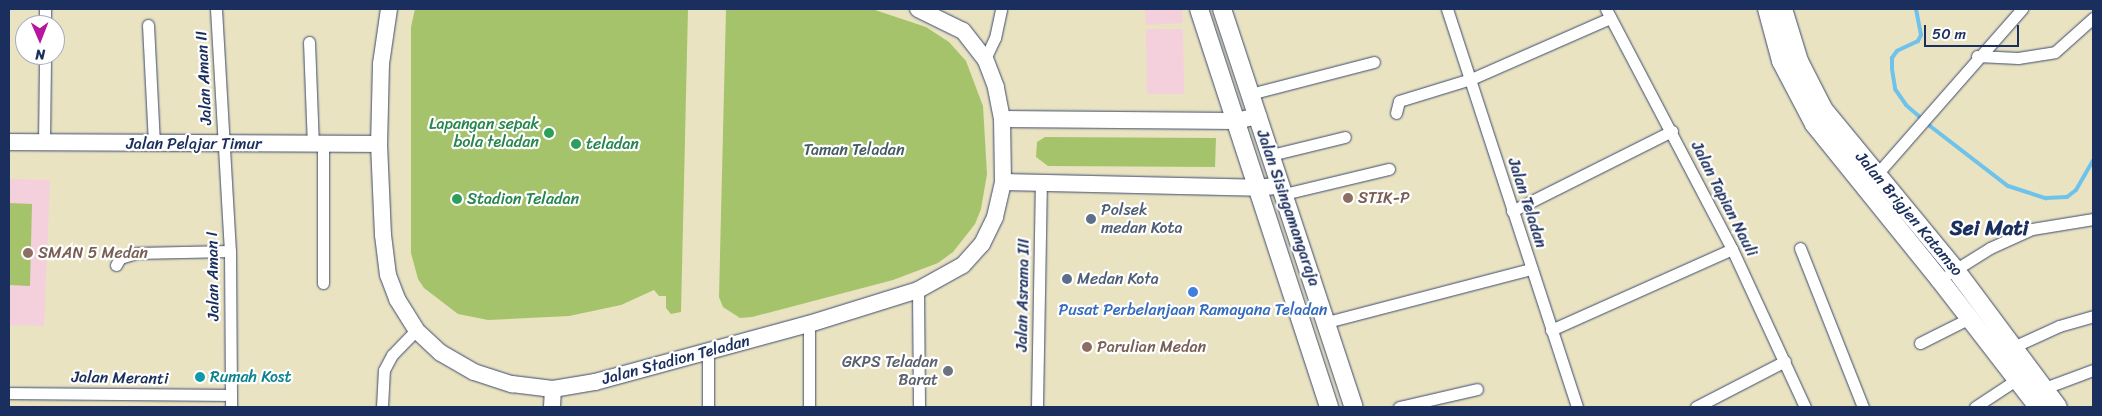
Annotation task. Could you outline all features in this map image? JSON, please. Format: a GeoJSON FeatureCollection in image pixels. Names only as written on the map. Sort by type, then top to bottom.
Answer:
{"type":"FeatureCollection","features":[{"type":"Feature","properties":{"kind":"main road","name":"Jalan Sisingamangaraja"},"geometry":{"type":"LineString","coordinates":[[1200,9],[1329,407]]}},
{"type":"Feature","properties":{"kind":"main road","name":"Jalan Sisingamangaraja"},"geometry":{"type":"LineString","coordinates":[[1222,9],[1354,407]]}},
{"type":"Feature","properties":{"kind":"main road","name":"Jalan Brigjen Katamso"},"geometry":{"type":"LineString","coordinates":[[1767,9],[1781,61],[1800,102],[2038,407]]}},
{"type":"Feature","properties":{"kind":"main road","name":"Jalan Brigjen Katamso"},"geometry":{"type":"LineString","coordinates":[[1783,9],[1788,34],[1809,84],[1838,130],[1877,174],[1955,269],[2011,348],[2058,407]]}},
{"type":"Feature","properties":{"kind":"street","name":"Jalan Aman II"},"geometry":{"type":"LineString","coordinates":[[216,9],[224,145]]}},
{"type":"Feature","properties":{"kind":"street","name":"Jalan Stadion Teladan"},"geometry":{"type":"LineString","coordinates":[[389,9],[381,64],[379,144],[383,235],[388,275],[416,330],[441,353],[474,372],[512,384],[552,389],[595,382],[809,324],[918,290],[963,265],[982,244],[995,217],[1002,182],[1002,119],[996,87],[985,58],[963,31],[918,9]]}},
{"type":"Feature","properties":{"kind":"street"},"geometry":{"type":"LineString","coordinates":[[985,58],[995,38],[1000,9]]}},
{"type":"Feature","properties":{"kind":"street","name":"Jalan Teladan"},"geometry":{"type":"LineString","coordinates":[[1446,9],[1471,79],[1577,407]]}},
{"type":"Feature","properties":{"kind":"street"},"geometry":{"type":"LineString","coordinates":[[1877,174],[1978,56],[2022,9]]}},
{"type":"Feature","properties":{"kind":"street"},"geometry":{"type":"LineString","coordinates":[[1396,113],[1399,101],[1471,79],[1608,14]]}},
{"type":"Feature","properties":{"kind":"street","name":"Jalan Tapian Nauli"},"geometry":{"type":"LineString","coordinates":[[1608,14],[1672,131],[1732,249],[1805,407]]}},
{"type":"Feature","properties":{"kind":"street"},"geometry":{"type":"LineString","coordinates":[[1978,56],[2018,58],[2055,52],[2093,18]]}},
{"type":"Feature","properties":{"kind":"street"},"geometry":{"type":"LineString","coordinates":[[148,25],[154,145]]}},
{"type":"Feature","properties":{"kind":"street"},"geometry":{"type":"LineString","coordinates":[[309,42],[318,145],[322,283]]}},
{"type":"Feature","properties":{"kind":"street"},"geometry":{"type":"LineString","coordinates":[[1250,94],[1374,62]]}},
{"type":"Feature","properties":{"kind":"street"},"geometry":{"type":"LineString","coordinates":[[44,142],[45,65]]}},
{"type":"Feature","properties":{"kind":"street"},"geometry":{"type":"LineString","coordinates":[[1002,119],[1236,121],[1258,116]]}},
{"type":"Feature","properties":{"kind":"street"},"geometry":{"type":"LineString","coordinates":[[1512,210],[1672,131]]}},
{"type":"Feature","properties":{"kind":"street"},"geometry":{"type":"LineString","coordinates":[[1271,155],[1345,137]]}},
{"type":"Feature","properties":{"kind":"street","name":"Jalan Pelajar Timur"},"geometry":{"type":"LineString","coordinates":[[9,142],[154,145],[379,144]]}},
{"type":"Feature","properties":{"kind":"street","name":"Jalan Aman I"},"geometry":{"type":"LineString","coordinates":[[224,145],[230,251],[231,407]]}},
{"type":"Feature","properties":{"kind":"street"},"geometry":{"type":"LineString","coordinates":[[1002,182],[1282,189],[1389,169]]}},
{"type":"Feature","properties":{"kind":"street","name":"Jalan Asrama III"},"geometry":{"type":"LineString","coordinates":[[1037,407],[1041,184]]}},
{"type":"Feature","properties":{"kind":"street"},"geometry":{"type":"LineString","coordinates":[[1940,280],[1990,248],[2032,229],[2093,220]]}},
{"type":"Feature","properties":{"kind":"street"},"geometry":{"type":"LineString","coordinates":[[1800,248],[1863,407]]}},
{"type":"Feature","properties":{"kind":"street"},"geometry":{"type":"LineString","coordinates":[[1552,330],[1732,249]]}},
{"type":"Feature","properties":{"kind":"street"},"geometry":{"type":"LineString","coordinates":[[116,265],[120,258],[136,253],[230,251]]}},
{"type":"Feature","properties":{"kind":"street"},"geometry":{"type":"LineString","coordinates":[[1326,322],[1531,268]]}},
{"type":"Feature","properties":{"kind":"street"},"geometry":{"type":"LineString","coordinates":[[918,290],[919,407]]}},
{"type":"Feature","properties":{"kind":"street"},"geometry":{"type":"LineString","coordinates":[[2011,348],[2059,326],[2093,316]]}},
{"type":"Feature","properties":{"kind":"street"},"geometry":{"type":"LineString","coordinates":[[1920,343],[1970,318]]}},
{"type":"Feature","properties":{"kind":"street"},"geometry":{"type":"LineString","coordinates":[[809,324],[809,407]]}},
{"type":"Feature","properties":{"kind":"street"},"geometry":{"type":"LineString","coordinates":[[382,407],[384,370],[392,355],[416,330]]}},
{"type":"Feature","properties":{"kind":"street"},"geometry":{"type":"LineString","coordinates":[[708,352],[708,407]]}},
{"type":"Feature","properties":{"kind":"street"},"geometry":{"type":"LineString","coordinates":[[1696,407],[1785,361]]}},
{"type":"Feature","properties":{"kind":"street"},"geometry":{"type":"LineString","coordinates":[[2042,389],[2093,370]]}},
{"type":"Feature","properties":{"kind":"street"},"geometry":{"type":"LineString","coordinates":[[1976,407],[2016,380]]}},
{"type":"Feature","properties":{"kind":"street"},"geometry":{"type":"LineString","coordinates":[[552,389],[552,407]]}},
{"type":"Feature","properties":{"kind":"street"},"geometry":{"type":"LineString","coordinates":[[1399,407],[1477,389]]}},
{"type":"Feature","properties":{"kind":"street","name":"Jalan Meranti"},"geometry":{"type":"LineString","coordinates":[[9,393],[231,395]]}},
{"type":"Feature","properties":{"kind":"shaded area"},"geometry":{"type":"Polygon","coordinates":[[[1145,9],[1182,9],[1183,23],[1146,25],[1145,9]]]}},
{"type":"Feature","properties":{"kind":"shaded area"},"geometry":{"type":"Polygon","coordinates":[[[1146,29],[1183,29],[1184,94],[1147,94],[1146,29]]]}},
{"type":"Feature","properties":{"kind":"shaded area","name":"SMAN 5 Medan"},"geometry":{"type":"Polygon","coordinates":[[[9,179],[50,180],[44,326],[9,325],[9,179]]]}},
{"type":"Feature","properties":{"kind":"green space","name":"Stadion Teladan"},"geometry":{"type":"Polygon","coordinates":[[[415,9],[688,9],[681,312],[671,314],[666,308],[666,296],[659,296],[654,290],[621,305],[569,316],[488,320],[458,314],[424,288],[418,279],[411,253],[411,27],[415,9]]]}},
{"type":"Feature","properties":{"kind":"green space","name":"Taman Teladan"},"geometry":{"type":"Polygon","coordinates":[[[726,9],[872,9],[926,27],[949,42],[966,61],[983,106],[987,174],[981,209],[975,224],[953,252],[938,263],[893,280],[752,317],[740,318],[723,307],[719,297],[726,9]]]}},
{"type":"Feature","properties":{"kind":"green space"},"geometry":{"type":"Polygon","coordinates":[[[1045,137],[1216,138],[1215,167],[1048,166],[1036,157],[1037,142],[1045,137]]]}},
{"type":"Feature","properties":{"kind":"green space"},"geometry":{"type":"Polygon","coordinates":[[[9,203],[32,204],[30,286],[9,285],[9,203]]]}},
{"type":"Feature","properties":{"kind":"waterway"},"geometry":{"type":"LineString","coordinates":[[1916,9],[1921,35],[1918,41],[1897,51],[1892,58],[1892,69],[1895,89],[1906,105],[1930,126],[2008,186],[2046,198],[2067,197],[2076,190],[2093,161]]}},
{"type":"Feature","properties":{"kind":"place","name":"Lapangan sepak bola teladan"},"geometry":{"type":"Point","coordinates":[549,133]}},
{"type":"Feature","properties":{"kind":"place","name":"teladan"},"geometry":{"type":"Point","coordinates":[576,144]}},
{"type":"Feature","properties":{"kind":"place","name":"STIK-P"},"geometry":{"type":"Point","coordinates":[1348,198]}},
{"type":"Feature","properties":{"kind":"place","name":"Stadion Teladan"},"geometry":{"type":"Point","coordinates":[457,199]}},
{"type":"Feature","properties":{"kind":"place","name":"Polsek medan Kota"},"geometry":{"type":"Point","coordinates":[1091,219]}},
{"type":"Feature","properties":{"kind":"place","name":"SMAN 5 Medan"},"geometry":{"type":"Point","coordinates":[28,253]}},
{"type":"Feature","properties":{"kind":"place","name":"Medan Kota"},"geometry":{"type":"Point","coordinates":[1067,279]}},
{"type":"Feature","properties":{"kind":"place","name":"Pusat Perbelanjaan Ramayana Teladan"},"geometry":{"type":"Point","coordinates":[1193,292]}},
{"type":"Feature","properties":{"kind":"place","name":"Parulian Medan"},"geometry":{"type":"Point","coordinates":[1087,347]}},
{"type":"Feature","properties":{"kind":"place","name":"GKPS Teladan Barat"},"geometry":{"type":"Point","coordinates":[948,371]}},
{"type":"Feature","properties":{"kind":"place","name":"Rumah Kost"},"geometry":{"type":"Point","coordinates":[200,377]}},
{"type":"Feature","properties":{"kind":"district","name":"Sei Mati"},"geometry":{"type":"Point","coordinates":[1989,228]}}]}
